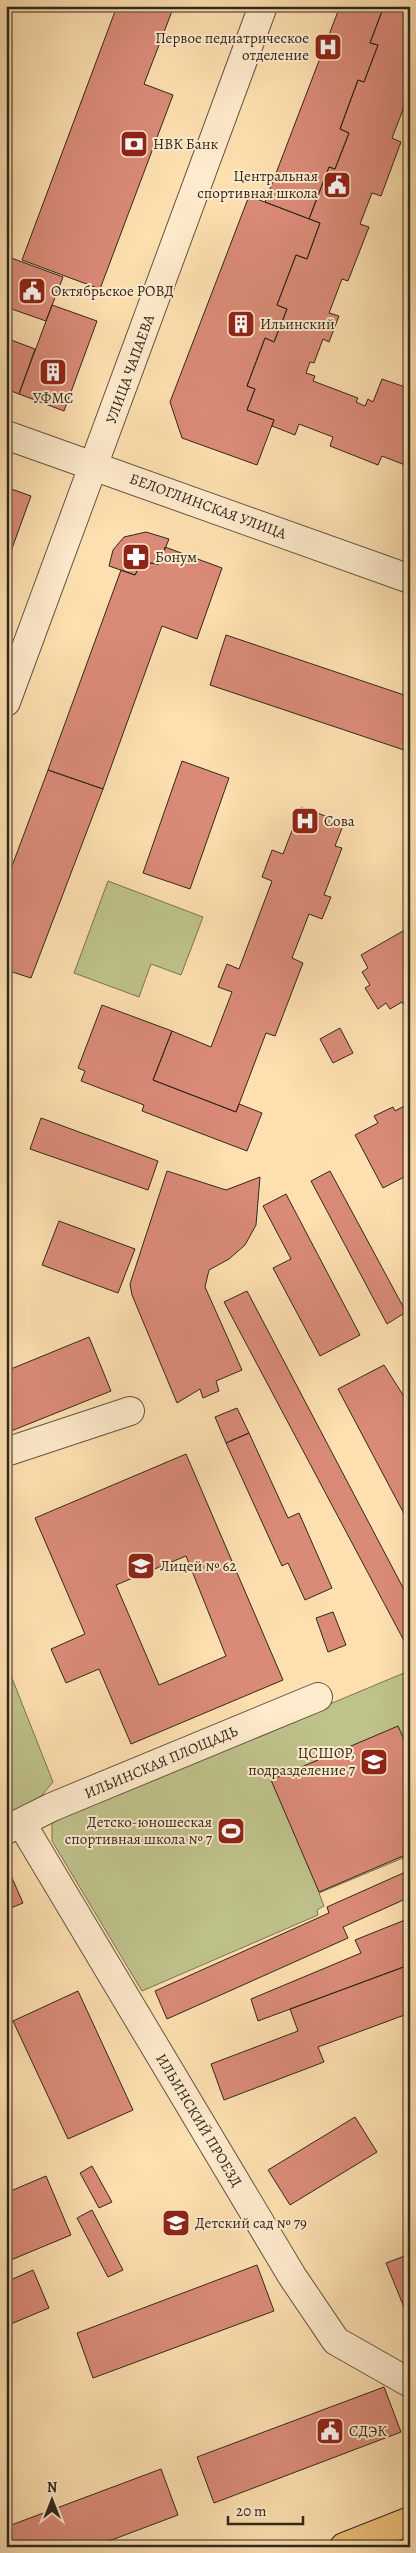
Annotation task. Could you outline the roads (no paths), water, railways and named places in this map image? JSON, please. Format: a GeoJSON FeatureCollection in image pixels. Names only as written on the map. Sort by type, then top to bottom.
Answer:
{"type":"FeatureCollection","features":[{"type":"Feature","properties":{"kind":"main road"},"geometry":{"type":"LineString","coordinates":[[344,2547],[410,2520]]}},
{"type":"Feature","properties":{"kind":"street","name":"УЛИЦА ЧАПАЕВА"},"geometry":{"type":"LineString","coordinates":[[6,702],[263,6]]}},
{"type":"Feature","properties":{"kind":"street","name":"БЕЛОГЛИНСКАЯ УЛИЦА"},"geometry":{"type":"LineString","coordinates":[[6,435],[95,465],[410,579]]}},
{"type":"Feature","properties":{"kind":"street"},"geometry":{"type":"LineString","coordinates":[[6,1452],[130,1411]]}},
{"type":"Feature","properties":{"kind":"street","name":"ИЛЬИНСКАЯ ПЛОЩАДЬ"},"geometry":{"type":"LineString","coordinates":[[14,1827],[52,1808],[318,1697]]}},
{"type":"Feature","properties":{"kind":"street","name":"ИЛЬИНСКИЙ ПРОЕЗД"},"geometry":{"type":"LineString","coordinates":[[14,1827],[292,2276],[336,2341],[410,2383]]}},
{"type":"Feature","properties":{"kind":"place","name":"Первое педиатрическое отделение"},"geometry":{"type":"Point","coordinates":[328,47]}},
{"type":"Feature","properties":{"kind":"place","name":"НВК Банк"},"geometry":{"type":"Point","coordinates":[134,144]}},
{"type":"Feature","properties":{"kind":"place","name":"Центральная спортивная школа"},"geometry":{"type":"Point","coordinates":[337,185]}},
{"type":"Feature","properties":{"kind":"place","name":"Октябрьское РОВД"},"geometry":{"type":"Point","coordinates":[32,291]}},
{"type":"Feature","properties":{"kind":"place","name":"Ильинский"},"geometry":{"type":"Point","coordinates":[241,324]}},
{"type":"Feature","properties":{"kind":"place","name":"УФМС"},"geometry":{"type":"Point","coordinates":[53,372]}},
{"type":"Feature","properties":{"kind":"place","name":"Бонум"},"geometry":{"type":"Point","coordinates":[136,557]}},
{"type":"Feature","properties":{"kind":"place","name":"Сова"},"geometry":{"type":"Point","coordinates":[305,821]}},
{"type":"Feature","properties":{"kind":"place","name":"Лицей № 62"},"geometry":{"type":"Point","coordinates":[141,1566]}},
{"type":"Feature","properties":{"kind":"place","name":"ЦСШОР, подразделение 7"},"geometry":{"type":"Point","coordinates":[374,1762]}},
{"type":"Feature","properties":{"kind":"place","name":"Детско-юношеская спортивная школа № 7"},"geometry":{"type":"Point","coordinates":[231,1831]}},
{"type":"Feature","properties":{"kind":"place","name":"Детский сад № 79"},"geometry":{"type":"Point","coordinates":[176,2223]}},
{"type":"Feature","properties":{"kind":"place","name":"СДЭК"},"geometry":{"type":"Point","coordinates":[330,2431]}}]}
